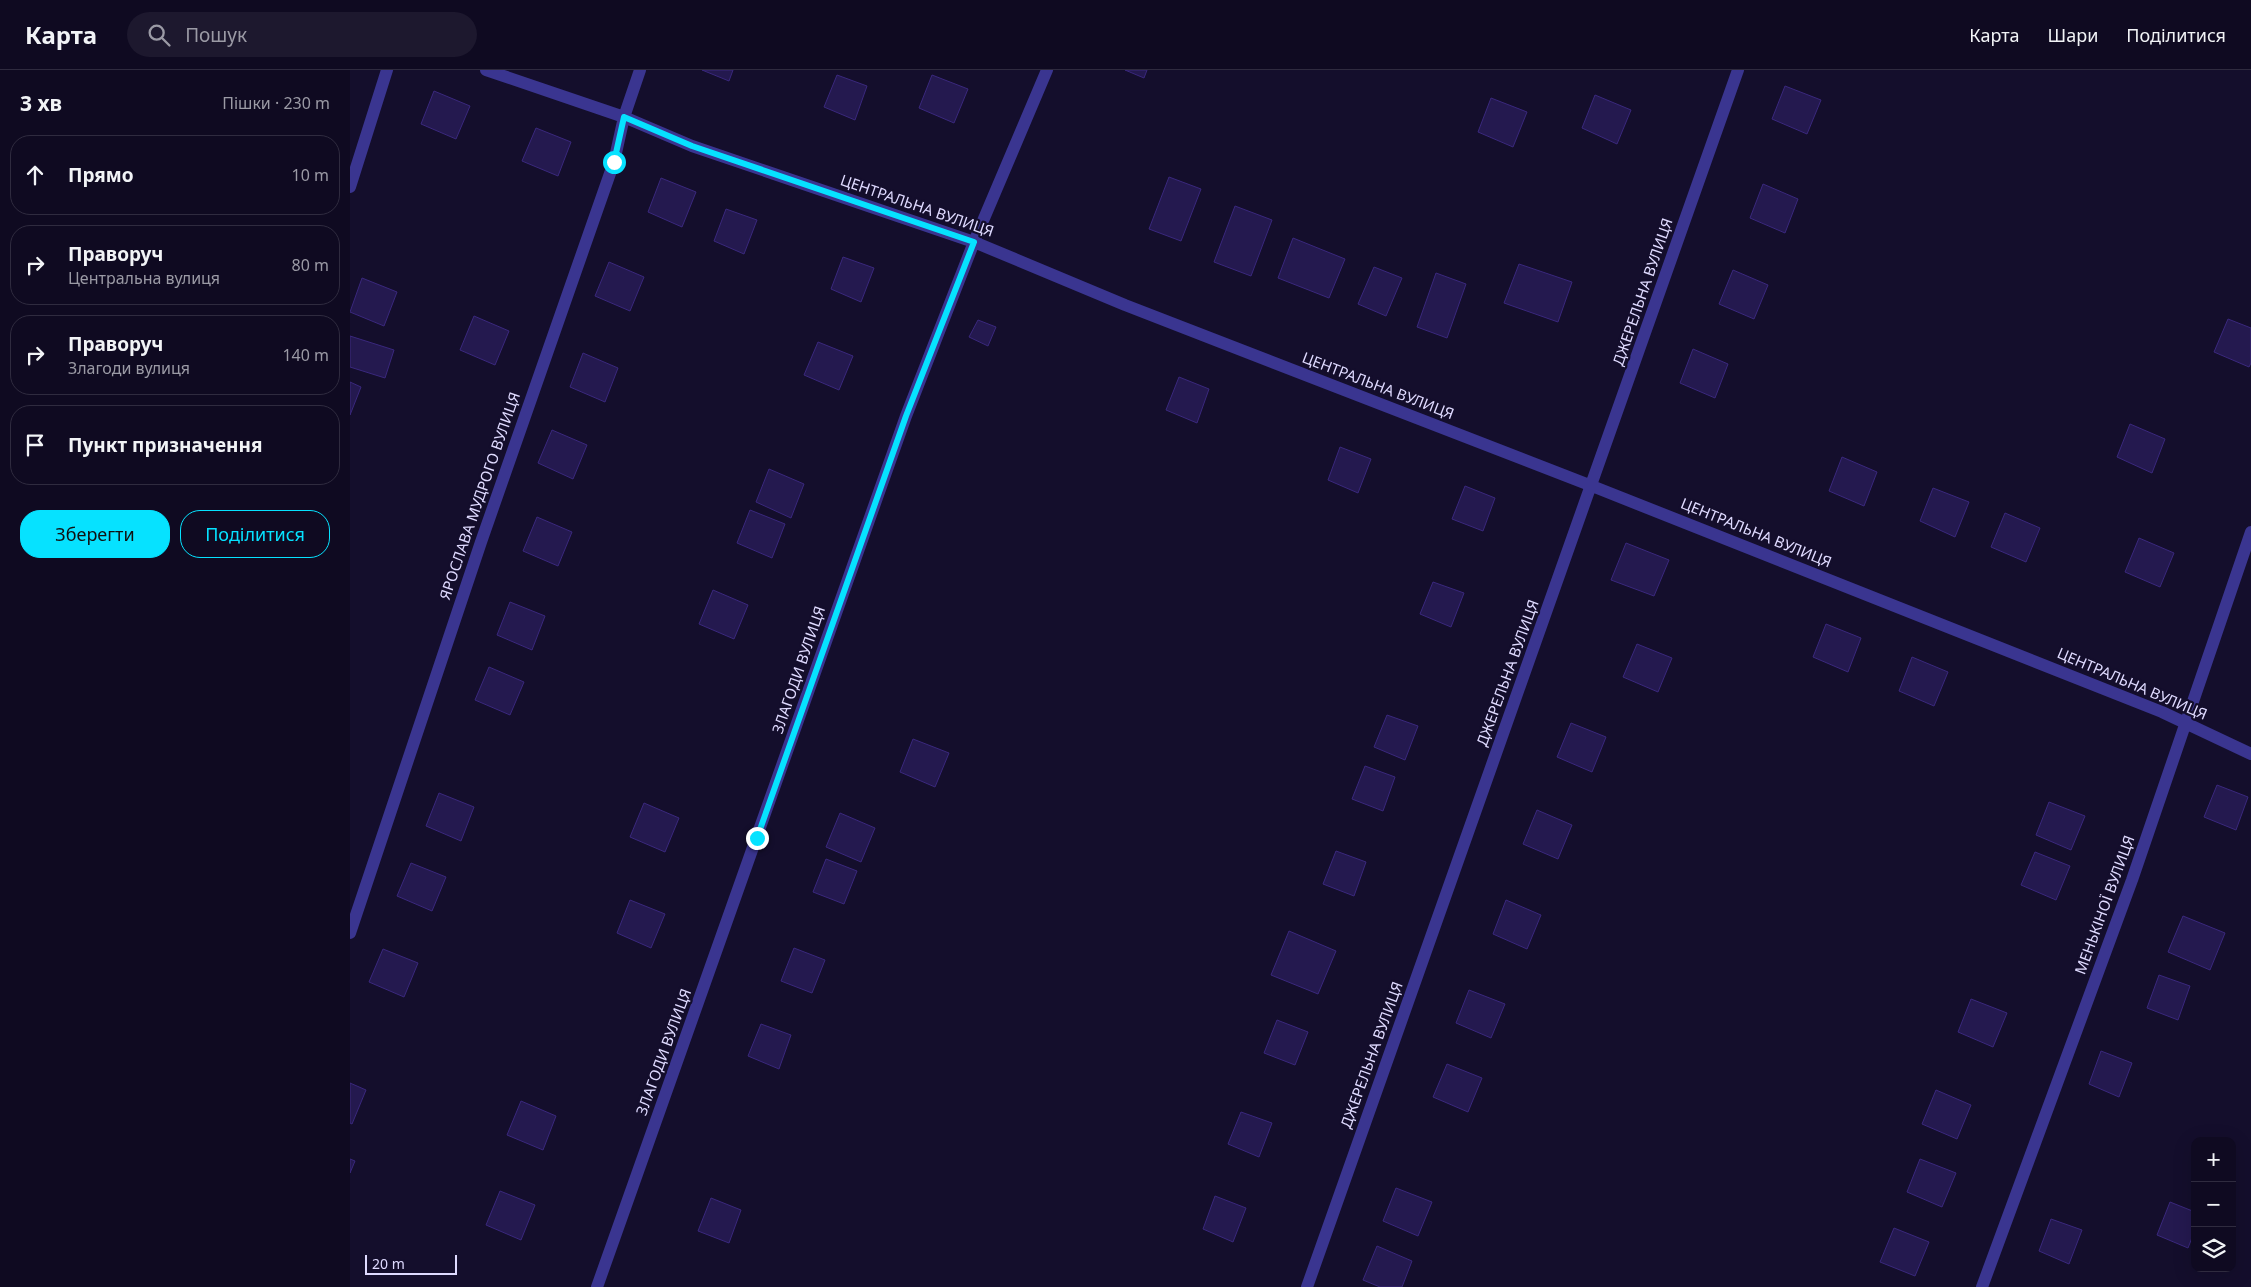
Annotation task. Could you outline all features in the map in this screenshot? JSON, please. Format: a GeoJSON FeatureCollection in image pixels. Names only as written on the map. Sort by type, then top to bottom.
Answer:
{"type":"FeatureCollection","features":[{"type":"Feature","properties":{"kind":"street"},"geometry":{"type":"LineString","coordinates":[[350,187],[387,70]]}},
{"type":"Feature","properties":{"kind":"street","name":"ЦЕНТРАЛЬНА ВУЛИЦЯ"},"geometry":{"type":"LineString","coordinates":[[486,70],[624,117],[692,146],[974,242],[1134,309],[1592,486],[2185,722],[2251,754]]}},
{"type":"Feature","properties":{"kind":"street","name":"ЯРОСЛАВА МУДРОГО ВУЛИЦЯ"},"geometry":{"type":"LineString","coordinates":[[350,933],[481,542],[614,162],[624,117],[640,70]]}},
{"type":"Feature","properties":{"kind":"street","name":"ЗЛАГОДИ ВУЛИЦЯ"},"geometry":{"type":"LineString","coordinates":[[597,1287],[906,416],[974,242],[1047,70]]}},
{"type":"Feature","properties":{"kind":"street","name":"ДЖЕРЕЛЬНА ВУЛИЦЯ"},"geometry":{"type":"LineString","coordinates":[[1307,1287],[1738,70]]}},
{"type":"Feature","properties":{"kind":"street","name":"МЕНЬКІНОЇ ВУЛИЦЯ"},"geometry":{"type":"LineString","coordinates":[[1982,1287],[2132,880],[2251,532]]}},
{"type":"Feature","properties":{"kind":"building"},"geometry":{"type":"Polygon","coordinates":[[[702,70],[733,70],[729,81],[702,70]]]}},
{"type":"Feature","properties":{"kind":"building"},"geometry":{"type":"Polygon","coordinates":[[[1125,70],[1147,70],[1144,78],[1125,70]]]}},
{"type":"Feature","properties":{"kind":"building"},"geometry":{"type":"Polygon","coordinates":[[[837,75],[867,86],[855,120],[824,107],[837,75]]]}},
{"type":"Feature","properties":{"kind":"building"},"geometry":{"type":"Polygon","coordinates":[[[932,75],[968,89],[954,123],[919,108],[932,75]]]}},
{"type":"Feature","properties":{"kind":"building"},"geometry":{"type":"Polygon","coordinates":[[[1785,86],[1821,100],[1807,134],[1772,119],[1785,86]]]}},
{"type":"Feature","properties":{"kind":"building"},"geometry":{"type":"Polygon","coordinates":[[[434,91],[470,106],[456,139],[421,124],[434,91]]]}},
{"type":"Feature","properties":{"kind":"building"},"geometry":{"type":"Polygon","coordinates":[[[1595,95],[1631,110],[1617,144],[1582,128],[1595,95]]]}},
{"type":"Feature","properties":{"kind":"building"},"geometry":{"type":"Polygon","coordinates":[[[1491,98],[1527,112],[1513,147],[1478,132],[1491,98]]]}},
{"type":"Feature","properties":{"kind":"building"},"geometry":{"type":"Polygon","coordinates":[[[536,128],[571,142],[558,176],[522,161],[536,128]]]}},
{"type":"Feature","properties":{"kind":"building"},"geometry":{"type":"Polygon","coordinates":[[[1169,177],[1201,189],[1181,241],[1149,229],[1169,177]]]}},
{"type":"Feature","properties":{"kind":"building"},"geometry":{"type":"Polygon","coordinates":[[[661,178],[696,192],[682,227],[648,212],[661,178]]]}},
{"type":"Feature","properties":{"kind":"building"},"geometry":{"type":"Polygon","coordinates":[[[1763,184],[1798,199],[1785,233],[1750,218],[1763,184]]]}},
{"type":"Feature","properties":{"kind":"building"},"geometry":{"type":"Polygon","coordinates":[[[1235,206],[1272,220],[1251,276],[1214,262],[1235,206]]]}},
{"type":"Feature","properties":{"kind":"building"},"geometry":{"type":"Polygon","coordinates":[[[726,209],[757,220],[744,254],[714,241],[726,209]]]}},
{"type":"Feature","properties":{"kind":"building"},"geometry":{"type":"Polygon","coordinates":[[[1293,238],[1345,259],[1329,298],[1278,278],[1293,238]]]}},
{"type":"Feature","properties":{"kind":"building"},"geometry":{"type":"Polygon","coordinates":[[[843,257],[874,268],[861,302],[831,289],[843,257]]]}},
{"type":"Feature","properties":{"kind":"building"},"geometry":{"type":"Polygon","coordinates":[[[609,262],[644,277],[630,311],[595,296],[609,262]]]}},
{"type":"Feature","properties":{"kind":"building"},"geometry":{"type":"Polygon","coordinates":[[[1519,264],[1572,282],[1558,322],[1504,303],[1519,264]]]}},
{"type":"Feature","properties":{"kind":"building"},"geometry":{"type":"Polygon","coordinates":[[[1374,267],[1402,278],[1386,316],[1358,304],[1374,267]]]}},
{"type":"Feature","properties":{"kind":"building"},"geometry":{"type":"Polygon","coordinates":[[[1733,270],[1768,285],[1754,319],[1719,304],[1733,270]]]}},
{"type":"Feature","properties":{"kind":"building"},"geometry":{"type":"Polygon","coordinates":[[[1436,273],[1466,284],[1447,338],[1417,327],[1436,273]]]}},
{"type":"Feature","properties":{"kind":"building"},"geometry":{"type":"Polygon","coordinates":[[[362,278],[397,292],[384,326],[350,312],[362,278]]]}},
{"type":"Feature","properties":{"kind":"building"},"geometry":{"type":"Polygon","coordinates":[[[474,316],[509,331],[495,365],[460,350],[474,316]]]}},
{"type":"Feature","properties":{"kind":"building"},"geometry":{"type":"Polygon","coordinates":[[[2228,319],[2251,328],[2251,363],[2249,367],[2214,352],[2228,319]]]}},
{"type":"Feature","properties":{"kind":"building"},"geometry":{"type":"Polygon","coordinates":[[[978,320],[996,327],[988,346],[969,337],[978,320]]]}},
{"type":"Feature","properties":{"kind":"building"},"geometry":{"type":"Polygon","coordinates":[[[350,336],[394,350],[385,378],[350,367],[350,336]]]}},
{"type":"Feature","properties":{"kind":"building"},"geometry":{"type":"Polygon","coordinates":[[[818,342],[853,356],[839,390],[804,375],[818,342]]]}},
{"type":"Feature","properties":{"kind":"building"},"geometry":{"type":"Polygon","coordinates":[[[1693,349],[1728,364],[1715,398],[1680,383],[1693,349]]]}},
{"type":"Feature","properties":{"kind":"building"},"geometry":{"type":"Polygon","coordinates":[[[583,353],[618,368],[605,402],[570,387],[583,353]]]}},
{"type":"Feature","properties":{"kind":"building"},"geometry":{"type":"Polygon","coordinates":[[[1179,377],[1209,389],[1197,423],[1166,410],[1179,377]]]}},
{"type":"Feature","properties":{"kind":"building"},"geometry":{"type":"Polygon","coordinates":[[[350,382],[361,387],[350,415],[350,382]]]}},
{"type":"Feature","properties":{"kind":"building"},"geometry":{"type":"Polygon","coordinates":[[[2130,424],[2165,439],[2152,473],[2117,457],[2130,424]]]}},
{"type":"Feature","properties":{"kind":"building"},"geometry":{"type":"Polygon","coordinates":[[[552,430],[587,445],[573,479],[538,463],[552,430]]]}},
{"type":"Feature","properties":{"kind":"building"},"geometry":{"type":"Polygon","coordinates":[[[1340,447],[1371,459],[1358,493],[1328,480],[1340,447]]]}},
{"type":"Feature","properties":{"kind":"building"},"geometry":{"type":"Polygon","coordinates":[[[1842,457],[1877,472],[1864,506],[1829,491],[1842,457]]]}},
{"type":"Feature","properties":{"kind":"building"},"geometry":{"type":"Polygon","coordinates":[[[769,469],[804,484],[791,518],[756,502],[769,469]]]}},
{"type":"Feature","properties":{"kind":"building"},"geometry":{"type":"Polygon","coordinates":[[[1465,486],[1495,498],[1483,531],[1452,519],[1465,486]]]}},
{"type":"Feature","properties":{"kind":"building"},"geometry":{"type":"Polygon","coordinates":[[[1933,488],[1969,502],[1955,537],[1920,521],[1933,488]]]}},
{"type":"Feature","properties":{"kind":"building"},"geometry":{"type":"Polygon","coordinates":[[[750,510],[785,524],[772,558],[737,543],[750,510]]]}},
{"type":"Feature","properties":{"kind":"building"},"geometry":{"type":"Polygon","coordinates":[[[2005,513],[2040,528],[2026,562],[1991,547],[2005,513]]]}},
{"type":"Feature","properties":{"kind":"building"},"geometry":{"type":"Polygon","coordinates":[[[537,517],[572,532],[558,566],[523,551],[537,517]]]}},
{"type":"Feature","properties":{"kind":"building"},"geometry":{"type":"Polygon","coordinates":[[[2139,538],[2174,553],[2160,587],[2125,572],[2139,538]]]}},
{"type":"Feature","properties":{"kind":"building"},"geometry":{"type":"Polygon","coordinates":[[[1626,543],[1669,560],[1654,596],[1611,580],[1626,543]]]}},
{"type":"Feature","properties":{"kind":"building"},"geometry":{"type":"Polygon","coordinates":[[[1433,582],[1464,593],[1451,627],[1420,614],[1433,582]]]}},
{"type":"Feature","properties":{"kind":"building"},"geometry":{"type":"Polygon","coordinates":[[[713,590],[748,605],[734,639],[699,624],[713,590]]]}},
{"type":"Feature","properties":{"kind":"building"},"geometry":{"type":"Polygon","coordinates":[[[510,602],[545,616],[532,650],[497,635],[510,602]]]}},
{"type":"Feature","properties":{"kind":"building"},"geometry":{"type":"Polygon","coordinates":[[[1826,624],[1861,638],[1848,672],[1813,657],[1826,624]]]}},
{"type":"Feature","properties":{"kind":"building"},"geometry":{"type":"Polygon","coordinates":[[[1637,644],[1672,658],[1658,692],[1623,677],[1637,644]]]}},
{"type":"Feature","properties":{"kind":"building"},"geometry":{"type":"Polygon","coordinates":[[[1912,657],[1948,672],[1934,706],[1899,691],[1912,657]]]}},
{"type":"Feature","properties":{"kind":"building"},"geometry":{"type":"Polygon","coordinates":[[[489,667],[524,682],[510,715],[475,700],[489,667]]]}},
{"type":"Feature","properties":{"kind":"building"},"geometry":{"type":"Polygon","coordinates":[[[1387,715],[1418,726],[1405,760],[1374,747],[1387,715]]]}},
{"type":"Feature","properties":{"kind":"building"},"geometry":{"type":"Polygon","coordinates":[[[1571,723],[1606,737],[1592,772],[1557,757],[1571,723]]]}},
{"type":"Feature","properties":{"kind":"building"},"geometry":{"type":"Polygon","coordinates":[[[913,739],[949,753],[935,787],[900,772],[913,739]]]}},
{"type":"Feature","properties":{"kind":"building"},"geometry":{"type":"Polygon","coordinates":[[[1365,766],[1395,777],[1383,811],[1352,799],[1365,766]]]}},
{"type":"Feature","properties":{"kind":"building"},"geometry":{"type":"Polygon","coordinates":[[[2217,785],[2248,797],[2236,830],[2204,817],[2217,785]]]}},
{"type":"Feature","properties":{"kind":"building"},"geometry":{"type":"Polygon","coordinates":[[[439,793],[474,807],[461,841],[426,826],[439,793]]]}},
{"type":"Feature","properties":{"kind":"building"},"geometry":{"type":"Polygon","coordinates":[[[2049,802],[2085,816],[2071,850],[2036,835],[2049,802]]]}},
{"type":"Feature","properties":{"kind":"building"},"geometry":{"type":"Polygon","coordinates":[[[644,803],[679,818],[665,852],[630,837],[644,803]]]}},
{"type":"Feature","properties":{"kind":"building"},"geometry":{"type":"Polygon","coordinates":[[[1537,810],[1572,825],[1558,859],[1523,844],[1537,810]]]}},
{"type":"Feature","properties":{"kind":"building"},"geometry":{"type":"Polygon","coordinates":[[[840,813],[875,828],[861,862],[826,847],[840,813]]]}},
{"type":"Feature","properties":{"kind":"building"},"geometry":{"type":"Polygon","coordinates":[[[1336,851],[1366,862],[1354,896],[1323,884],[1336,851]]]}},
{"type":"Feature","properties":{"kind":"building"},"geometry":{"type":"Polygon","coordinates":[[[2035,852],[2070,866],[2056,900],[2021,885],[2035,852]]]}},
{"type":"Feature","properties":{"kind":"building"},"geometry":{"type":"Polygon","coordinates":[[[826,859],[857,871],[844,904],[813,892],[826,859]]]}},
{"type":"Feature","properties":{"kind":"building"},"geometry":{"type":"Polygon","coordinates":[[[411,863],[446,877],[432,911],[397,896],[411,863]]]}},
{"type":"Feature","properties":{"kind":"building"},"geometry":{"type":"Polygon","coordinates":[[[630,900],[665,914],[651,948],[617,933],[630,900]]]}},
{"type":"Feature","properties":{"kind":"building"},"geometry":{"type":"Polygon","coordinates":[[[1506,900],[1541,915],[1527,949],[1493,934],[1506,900]]]}},
{"type":"Feature","properties":{"kind":"building"},"geometry":{"type":"Polygon","coordinates":[[[2183,916],[2225,933],[2210,970],[2168,952],[2183,916]]]}},
{"type":"Feature","properties":{"kind":"building"},"geometry":{"type":"Polygon","coordinates":[[[1289,931],[1336,951],[1318,994],[1271,975],[1289,931]]]}},
{"type":"Feature","properties":{"kind":"building"},"geometry":{"type":"Polygon","coordinates":[[[794,948],[825,960],[812,993],[781,981],[794,948]]]}},
{"type":"Feature","properties":{"kind":"building"},"geometry":{"type":"Polygon","coordinates":[[[383,949],[418,963],[404,997],[369,982],[383,949]]]}},
{"type":"Feature","properties":{"kind":"building"},"geometry":{"type":"Polygon","coordinates":[[[2159,975],[2190,986],[2178,1020],[2147,1008],[2159,975]]]}},
{"type":"Feature","properties":{"kind":"building"},"geometry":{"type":"Polygon","coordinates":[[[1469,990],[1505,1004],[1491,1038],[1456,1023],[1469,990]]]}},
{"type":"Feature","properties":{"kind":"building"},"geometry":{"type":"Polygon","coordinates":[[[1971,999],[2007,1013],[1993,1047],[1958,1032],[1971,999]]]}},
{"type":"Feature","properties":{"kind":"building"},"geometry":{"type":"Polygon","coordinates":[[[1277,1020],[1308,1032],[1295,1065],[1264,1053],[1277,1020]]]}},
{"type":"Feature","properties":{"kind":"building"},"geometry":{"type":"Polygon","coordinates":[[[761,1024],[791,1035],[779,1069],[748,1056],[761,1024]]]}},
{"type":"Feature","properties":{"kind":"building"},"geometry":{"type":"Polygon","coordinates":[[[2101,1051],[2132,1063],[2119,1097],[2089,1084],[2101,1051]]]}},
{"type":"Feature","properties":{"kind":"building"},"geometry":{"type":"Polygon","coordinates":[[[1447,1064],[1482,1078],[1468,1112],[1433,1097],[1447,1064]]]}},
{"type":"Feature","properties":{"kind":"building"},"geometry":{"type":"Polygon","coordinates":[[[350,1083],[366,1090],[352,1124],[350,1123],[350,1083]]]}},
{"type":"Feature","properties":{"kind":"building"},"geometry":{"type":"Polygon","coordinates":[[[1936,1090],[1971,1105],[1957,1139],[1922,1124],[1936,1090]]]}},
{"type":"Feature","properties":{"kind":"building"},"geometry":{"type":"Polygon","coordinates":[[[521,1101],[556,1116],[543,1150],[507,1135],[521,1101]]]}},
{"type":"Feature","properties":{"kind":"building"},"geometry":{"type":"Polygon","coordinates":[[[1241,1112],[1272,1123],[1259,1157],[1228,1144],[1241,1112]]]}},
{"type":"Feature","properties":{"kind":"building"},"geometry":{"type":"Polygon","coordinates":[[[350,1159],[355,1161],[350,1173],[350,1159]]]}},
{"type":"Feature","properties":{"kind":"building"},"geometry":{"type":"Polygon","coordinates":[[[1920,1159],[1956,1173],[1942,1207],[1907,1192],[1920,1159]]]}},
{"type":"Feature","properties":{"kind":"building"},"geometry":{"type":"Polygon","coordinates":[[[1396,1188],[1432,1202],[1418,1236],[1383,1221],[1396,1188]]]}},
{"type":"Feature","properties":{"kind":"building"},"geometry":{"type":"Polygon","coordinates":[[[500,1191],[535,1205],[521,1240],[486,1225],[500,1191]]]}},
{"type":"Feature","properties":{"kind":"building"},"geometry":{"type":"Polygon","coordinates":[[[1215,1196],[1246,1208],[1233,1242],[1203,1229],[1215,1196]]]}},
{"type":"Feature","properties":{"kind":"building"},"geometry":{"type":"Polygon","coordinates":[[[711,1198],[741,1210],[729,1243],[698,1231],[711,1198]]]}},
{"type":"Feature","properties":{"kind":"building"},"geometry":{"type":"Polygon","coordinates":[[[2170,1202],[2191,1210],[2191,1240],[2188,1248],[2157,1235],[2170,1202]]]}},
{"type":"Feature","properties":{"kind":"building"},"geometry":{"type":"Polygon","coordinates":[[[2051,1219],[2082,1230],[2069,1264],[2039,1251],[2051,1219]]]}},
{"type":"Feature","properties":{"kind":"building"},"geometry":{"type":"Polygon","coordinates":[[[1894,1228],[1929,1242],[1915,1276],[1880,1262],[1894,1228]]]}},
{"type":"Feature","properties":{"kind":"building"},"geometry":{"type":"Polygon","coordinates":[[[1377,1246],[1412,1261],[1402,1287],[1380,1287],[1363,1280],[1377,1246]]]}},
{"type":"Feature","properties":{"kind":"route"},"geometry":{"type":"LineString","coordinates":[[614,162],[624,117],[692,146],[974,242],[906,416],[757,838]]}}]}
